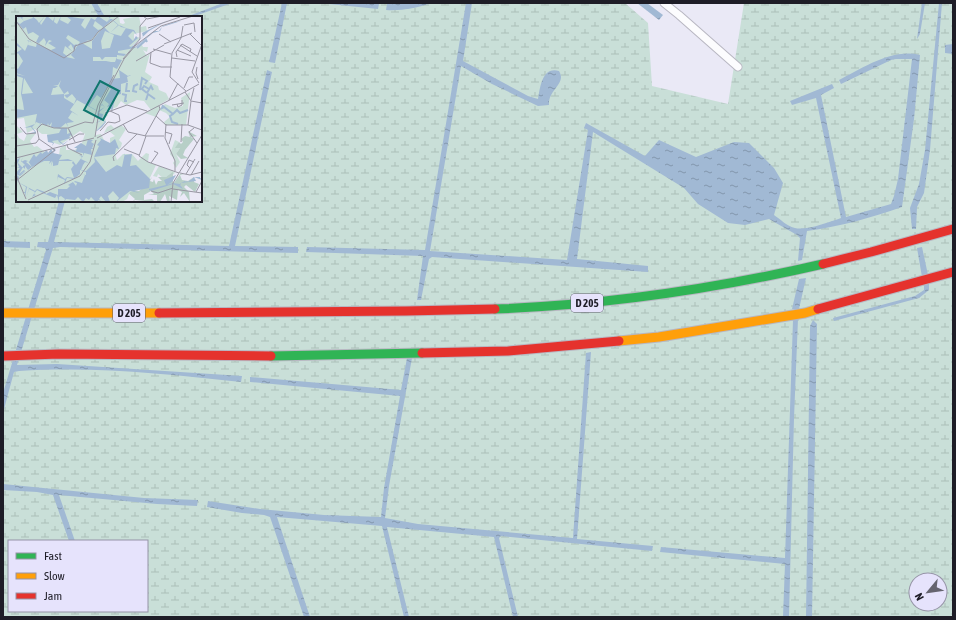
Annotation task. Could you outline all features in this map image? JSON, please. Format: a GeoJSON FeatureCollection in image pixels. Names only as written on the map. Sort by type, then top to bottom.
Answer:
{"type":"FeatureCollection","features":[{"type":"Feature","properties":{"kind":"main road","name":"D 205"},"geometry":{"type":"LineString","coordinates":[[3,313],[45,314],[484,310],[547,307],[617,301],[691,291],[770,276],[839,261],[953,229]]}},
{"type":"Feature","properties":{"kind":"main road"},"geometry":{"type":"LineString","coordinates":[[6,356],[59,354],[261,356],[508,351],[659,337],[805,313],[953,272]]}},
{"type":"Feature","properties":{"kind":"street"},"geometry":{"type":"LineString","coordinates":[[664,3],[738,67]]}},
{"type":"Feature","properties":{"kind":"green space"},"geometry":{"type":"Polygon","coordinates":[[[3,3],[625,3],[648,23],[652,86],[728,104],[744,3],[953,3],[953,617],[3,617],[3,3]]]}},
{"type":"Feature","properties":{"kind":"water"},"geometry":{"type":"Polygon","coordinates":[[[91,3],[97,3],[104,16],[98,16],[91,3]]]}},
{"type":"Feature","properties":{"kind":"water"},"geometry":{"type":"Polygon","coordinates":[[[223,3],[232,3],[195,16],[189,16],[223,3]]]}},
{"type":"Feature","properties":{"kind":"water"},"geometry":{"type":"Polygon","coordinates":[[[282,3],[287,3],[275,63],[269,62],[282,3]]]}},
{"type":"Feature","properties":{"kind":"water"},"geometry":{"type":"Polygon","coordinates":[[[319,3],[374,3],[379,4],[378,9],[319,3]]]}},
{"type":"Feature","properties":{"kind":"water"},"geometry":{"type":"Polygon","coordinates":[[[432,3],[409,9],[386,10],[387,4],[432,3]]]}},
{"type":"Feature","properties":{"kind":"water"},"geometry":{"type":"Polygon","coordinates":[[[466,3],[472,3],[463,61],[528,96],[538,99],[545,75],[553,70],[559,71],[561,80],[549,99],[549,105],[538,106],[492,84],[461,66],[430,251],[567,260],[588,130],[584,128],[586,123],[645,156],[659,140],[696,157],[734,142],[749,143],[774,168],[783,183],[774,215],[784,223],[799,229],[818,226],[841,218],[816,98],[792,105],[790,101],[832,84],[834,88],[821,95],[846,217],[891,204],[898,179],[912,59],[891,60],[841,84],[839,80],[878,60],[899,54],[909,54],[920,55],[914,119],[902,207],[854,222],[807,231],[802,260],[798,261],[800,238],[797,235],[769,219],[745,225],[728,223],[698,204],[684,188],[593,132],[577,259],[648,266],[648,272],[432,257],[429,259],[421,300],[417,300],[423,256],[306,252],[307,247],[425,250],[466,3]]]}},
{"type":"Feature","properties":{"kind":"water"},"geometry":{"type":"Polygon","coordinates":[[[637,3],[647,3],[663,15],[659,20],[637,3]]]}},
{"type":"Feature","properties":{"kind":"water"},"geometry":{"type":"Polygon","coordinates":[[[922,3],[925,3],[920,34],[917,39],[922,3]]]}},
{"type":"Feature","properties":{"kind":"water"},"geometry":{"type":"Polygon","coordinates":[[[939,3],[942,3],[930,150],[924,193],[917,207],[916,229],[912,229],[910,208],[919,184],[925,150],[939,3]]]}},
{"type":"Feature","properties":{"kind":"water"},"geometry":{"type":"Polygon","coordinates":[[[953,44],[953,54],[945,53],[945,45],[953,44]]]}},
{"type":"Feature","properties":{"kind":"water"},"geometry":{"type":"Polygon","coordinates":[[[267,70],[272,72],[235,246],[298,247],[298,253],[53,248],[17,365],[57,364],[242,376],[241,382],[103,370],[75,369],[19,371],[14,372],[3,413],[3,393],[46,250],[45,248],[37,247],[38,242],[48,242],[59,202],[65,202],[54,242],[229,246],[267,70]]]}},
{"type":"Feature","properties":{"kind":"water"},"geometry":{"type":"Polygon","coordinates":[[[3,241],[30,242],[30,248],[3,247],[3,241]]]}},
{"type":"Feature","properties":{"kind":"water"},"geometry":{"type":"Polygon","coordinates":[[[922,247],[928,275],[922,277],[917,248],[922,247]]]}},
{"type":"Feature","properties":{"kind":"water"},"geometry":{"type":"Polygon","coordinates":[[[806,278],[799,309],[792,309],[799,279],[806,278]]]}},
{"type":"Feature","properties":{"kind":"water"},"geometry":{"type":"Polygon","coordinates":[[[929,283],[929,290],[919,298],[834,321],[833,318],[915,296],[924,290],[924,285],[929,283]]]}},
{"type":"Feature","properties":{"kind":"water"},"geometry":{"type":"Polygon","coordinates":[[[798,319],[789,617],[783,617],[785,564],[660,552],[661,547],[785,558],[793,320],[798,319]]]}},
{"type":"Feature","properties":{"kind":"water"},"geometry":{"type":"Polygon","coordinates":[[[813,320],[817,324],[812,617],[806,617],[810,326],[813,320]]]}},
{"type":"Feature","properties":{"kind":"water"},"geometry":{"type":"Polygon","coordinates":[[[591,352],[577,539],[653,546],[652,551],[501,536],[499,538],[518,617],[513,617],[494,537],[387,527],[409,617],[404,617],[382,526],[277,517],[310,617],[304,617],[270,517],[207,507],[208,501],[260,509],[324,515],[381,517],[384,488],[400,396],[250,382],[250,377],[401,390],[407,358],[412,358],[389,486],[385,518],[418,524],[573,538],[586,353],[591,352]]]}},
{"type":"Feature","properties":{"kind":"water"},"geometry":{"type":"Polygon","coordinates":[[[3,484],[144,498],[198,500],[197,506],[59,495],[75,540],[69,540],[53,495],[37,492],[3,490],[3,484]]]}},
{"type":"Feature","properties":{"kind":"traffic: fast"},"geometry":{"type":"LineString","coordinates":[[495,309],[619,300],[742,281],[823,264]]}},
{"type":"Feature","properties":{"kind":"traffic: fast"},"geometry":{"type":"LineString","coordinates":[[271,356],[422,353]]}},
{"type":"Feature","properties":{"kind":"traffic: slow"},"geometry":{"type":"LineString","coordinates":[[619,341],[659,337],[805,313],[818,309]]}},
{"type":"Feature","properties":{"kind":"traffic: slow"},"geometry":{"type":"LineString","coordinates":[[3,313],[159,313]]}},
{"type":"Feature","properties":{"kind":"traffic: jam"},"geometry":{"type":"LineString","coordinates":[[823,264],[953,229]]}},
{"type":"Feature","properties":{"kind":"traffic: jam"},"geometry":{"type":"LineString","coordinates":[[818,309],[953,272]]}},
{"type":"Feature","properties":{"kind":"traffic: jam"},"geometry":{"type":"LineString","coordinates":[[159,313],[495,309]]}},
{"type":"Feature","properties":{"kind":"traffic: jam"},"geometry":{"type":"LineString","coordinates":[[422,353],[508,351],[619,341]]}},
{"type":"Feature","properties":{"kind":"traffic: jam"},"geometry":{"type":"LineString","coordinates":[[3,356],[59,354],[271,356]]}}]}
